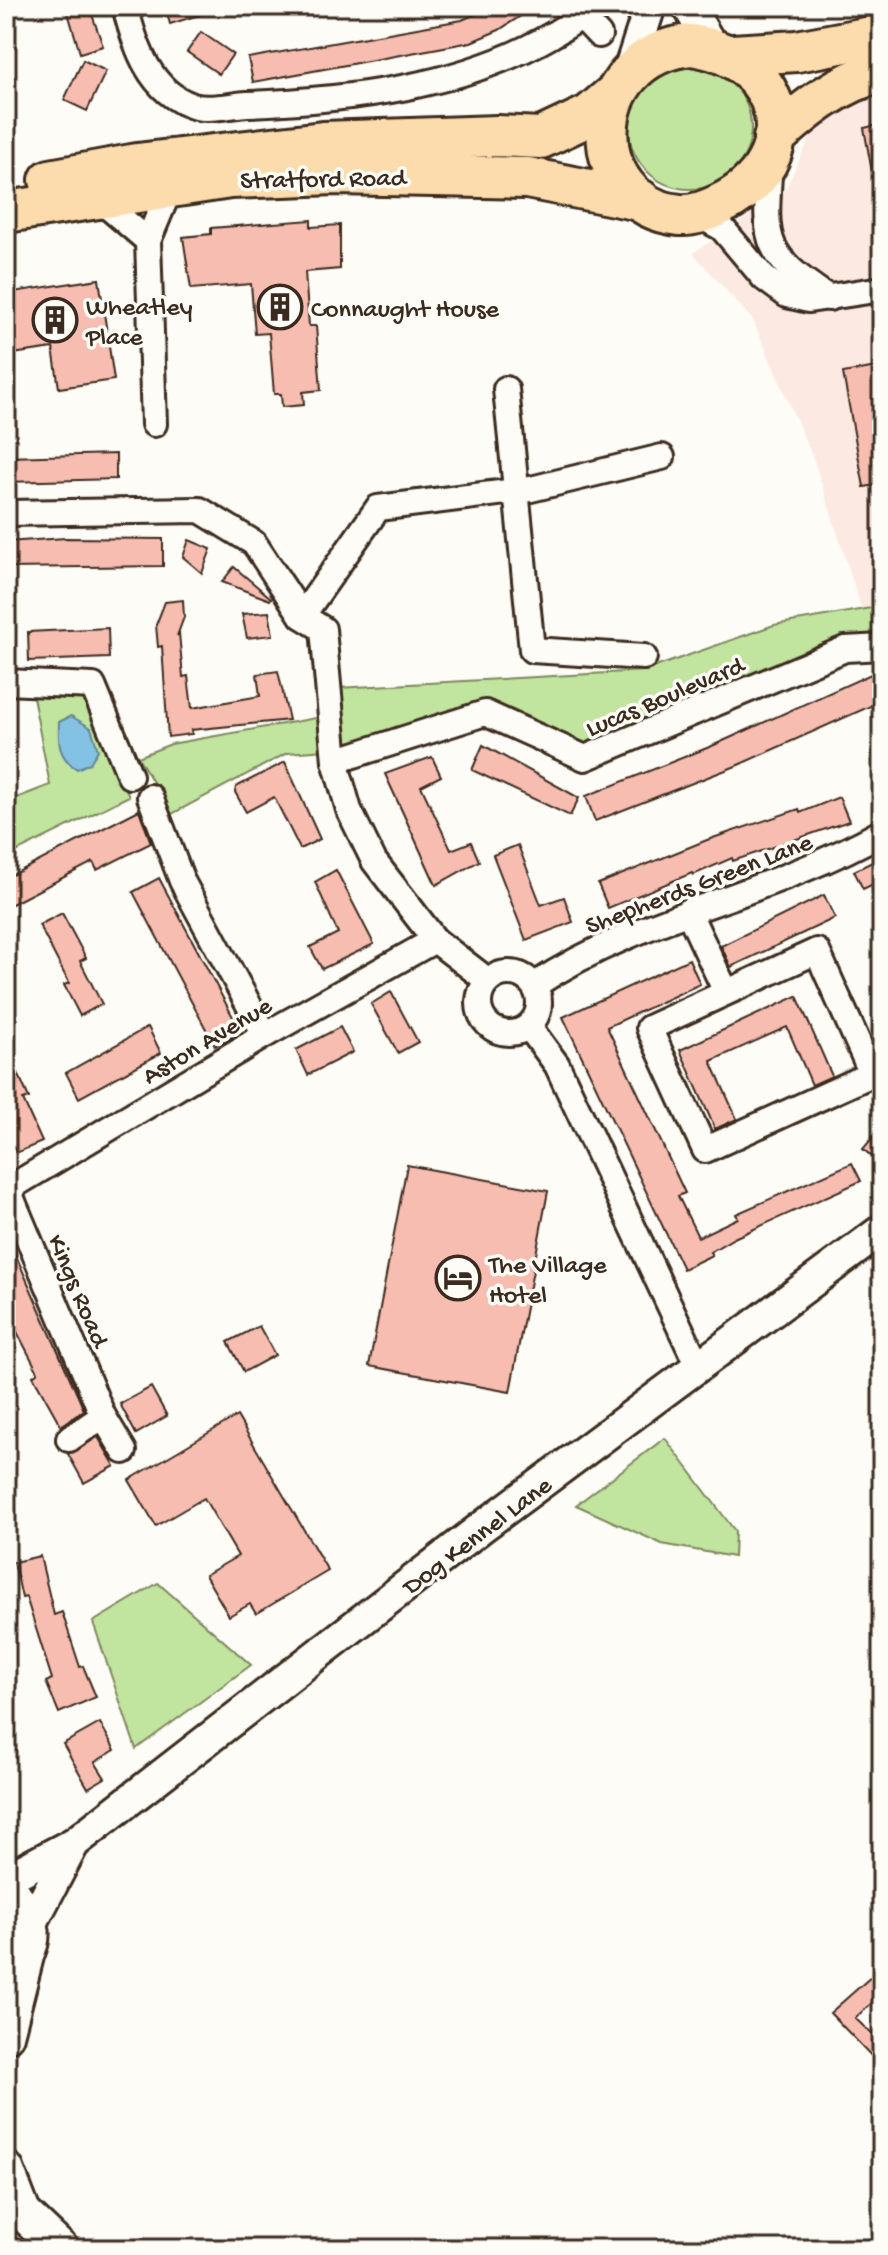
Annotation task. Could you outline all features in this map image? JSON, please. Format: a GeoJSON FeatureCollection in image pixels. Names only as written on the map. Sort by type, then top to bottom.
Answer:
{"type":"FeatureCollection","features":[{"type":"Feature","properties":{"kind":"highway"},"geometry":{"type":"LineString","coordinates":[[871,74],[815,100],[772,147],[758,178],[740,195],[694,213],[659,211],[640,200],[611,159],[606,140],[607,119],[623,81],[650,56],[670,47],[722,52],[797,51],[882,35]]}},
{"type":"Feature","properties":{"kind":"highway"},"geometry":{"type":"LineString","coordinates":[[722,52],[752,69],[768,93],[775,117],[772,147]]}},
{"type":"Feature","properties":{"kind":"highway","name":"Stratford Road"},"geometry":{"type":"LineString","coordinates":[[6,188],[137,164],[323,142],[497,136],[541,138],[563,131],[590,115],[623,81]]}},
{"type":"Feature","properties":{"kind":"highway","name":"Stratford Road"},"geometry":{"type":"LineString","coordinates":[[6,212],[230,178],[335,174],[512,177],[640,200]]}},
{"type":"Feature","properties":{"kind":"main road"},"geometry":{"type":"LineString","coordinates":[[6,1890],[20,1899],[22,1949],[6,2035]]}},
{"type":"Feature","properties":{"kind":"main road"},"geometry":{"type":"LineString","coordinates":[[6,2169],[14,2208],[61,2249]]}},
{"type":"Feature","properties":{"kind":"street"},"geometry":{"type":"LineString","coordinates":[[125,6],[133,36],[158,86],[194,107],[364,94],[462,73],[515,56],[586,12],[599,35]]}},
{"type":"Feature","properties":{"kind":"street"},"geometry":{"type":"LineString","coordinates":[[623,81],[650,6]]}},
{"type":"Feature","properties":{"kind":"street"},"geometry":{"type":"LineString","coordinates":[[688,6],[722,52]]}},
{"type":"Feature","properties":{"kind":"street","name":"Stratford Road"},"geometry":{"type":"LineString","coordinates":[[313,100],[323,142]]}},
{"type":"Feature","properties":{"kind":"street"},"geometry":{"type":"LineString","coordinates":[[772,147],[769,237],[792,274],[829,298]]}},
{"type":"Feature","properties":{"kind":"street"},"geometry":{"type":"LineString","coordinates":[[154,424],[148,241],[170,188]]}},
{"type":"Feature","properties":{"kind":"street"},"geometry":{"type":"LineString","coordinates":[[99,199],[148,241]]}},
{"type":"Feature","properties":{"kind":"street"},"geometry":{"type":"LineString","coordinates":[[694,213],[722,228],[764,278],[787,295],[809,300],[882,289]]}},
{"type":"Feature","properties":{"kind":"street"},"geometry":{"type":"LineString","coordinates":[[506,389],[532,650],[644,657]]}},
{"type":"Feature","properties":{"kind":"street"},"geometry":{"type":"LineString","coordinates":[[302,616],[378,508],[516,491],[662,457]]}},
{"type":"Feature","properties":{"kind":"street"},"geometry":{"type":"LineString","coordinates":[[6,513],[200,510],[254,543],[302,616],[323,629],[335,761],[349,810],[374,861],[435,940],[487,980]]}},
{"type":"Feature","properties":{"kind":"street","name":"Lucas Boulevard"},"geometry":{"type":"LineString","coordinates":[[335,761],[485,713],[585,758],[845,649],[882,647]]}},
{"type":"Feature","properties":{"kind":"street"},"geometry":{"type":"LineString","coordinates":[[6,682],[93,686],[130,776]]}},
{"type":"Feature","properties":{"kind":"street"},"geometry":{"type":"LineString","coordinates":[[150,797],[182,881],[265,1035]]}},
{"type":"Feature","properties":{"kind":"street","name":"Shepherds Green Lane"},"geometry":{"type":"LineString","coordinates":[[535,985],[611,942],[688,911],[832,861],[882,832]]}},
{"type":"Feature","properties":{"kind":"street"},"geometry":{"type":"LineString","coordinates":[[688,911],[726,992]]}},
{"type":"Feature","properties":{"kind":"street","name":"Aston Avenue"},"geometry":{"type":"LineString","coordinates":[[7,1187],[265,1035],[435,940]]}},
{"type":"Feature","properties":{"kind":"street"},"geometry":{"type":"LineString","coordinates":[[817,951],[872,1074],[705,1150],[649,1028],[726,992],[817,951]]}},
{"type":"Feature","properties":{"kind":"street"},"geometry":{"type":"LineString","coordinates":[[510,972],[528,978],[535,985],[540,1003],[529,1027],[519,1032],[499,1032],[484,1020],[479,1002],[487,980],[510,972]]}},
{"type":"Feature","properties":{"kind":"street"},"geometry":{"type":"LineString","coordinates":[[529,1027],[557,1065],[698,1366]]}},
{"type":"Feature","properties":{"kind":"street","name":"Kings Road"},"geometry":{"type":"LineString","coordinates":[[7,1187],[103,1416],[124,1451]]}},
{"type":"Feature","properties":{"kind":"street","name":"Dog Kennel Lane"},"geometry":{"type":"LineString","coordinates":[[6,1879],[74,1843],[698,1366],[882,1230]]}},
{"type":"Feature","properties":{"kind":"street"},"geometry":{"type":"LineString","coordinates":[[69,1439],[103,1416]]}},
{"type":"Feature","properties":{"kind":"street","name":"Dog Kennel Lane"},"geometry":{"type":"LineString","coordinates":[[22,1949],[74,1843]]}},
{"type":"Feature","properties":{"kind":"shaded area"},"geometry":{"type":"Polygon","coordinates":[[[882,89],[882,607],[862,610],[814,460],[753,320],[693,253],[783,194],[815,127],[882,89]]]}},
{"type":"Feature","properties":{"kind":"green space"},"geometry":{"type":"Polygon","coordinates":[[[690,67],[713,71],[733,85],[747,105],[751,128],[747,151],[733,171],[713,185],[690,189],[667,185],[647,171],[633,151],[629,128],[633,105],[647,85],[667,71],[690,67]]]}},
{"type":"Feature","properties":{"kind":"green space"},"geometry":{"type":"Polygon","coordinates":[[[882,606],[882,649],[584,747],[486,706],[344,750],[338,688],[644,671],[774,625],[882,606]]]}},
{"type":"Feature","properties":{"kind":"green space"},"geometry":{"type":"Polygon","coordinates":[[[86,694],[129,796],[6,857],[6,802],[50,785],[33,697],[86,694]]]}},
{"type":"Feature","properties":{"kind":"green space"},"geometry":{"type":"Polygon","coordinates":[[[322,717],[326,750],[287,753],[172,814],[138,757],[171,744],[322,717]]]}},
{"type":"Feature","properties":{"kind":"green space"},"geometry":{"type":"Polygon","coordinates":[[[665,1438],[735,1531],[734,1557],[662,1544],[576,1505],[665,1438]]]}},
{"type":"Feature","properties":{"kind":"green space"},"geometry":{"type":"Polygon","coordinates":[[[158,1583],[251,1665],[136,1749],[93,1622],[158,1583]]]}},
{"type":"Feature","properties":{"kind":"water"},"geometry":{"type":"Polygon","coordinates":[[[71,716],[91,728],[98,750],[90,763],[77,769],[66,760],[59,743],[59,722],[71,716]]]}},
{"type":"Feature","properties":{"kind":"building"},"geometry":{"type":"Polygon","coordinates":[[[66,6],[89,6],[103,46],[80,53],[66,6]]]}},
{"type":"Feature","properties":{"kind":"building"},"geometry":{"type":"Polygon","coordinates":[[[165,6],[215,6],[215,10],[170,24],[165,6]]]}},
{"type":"Feature","properties":{"kind":"building"},"geometry":{"type":"Polygon","coordinates":[[[494,6],[536,6],[499,30],[471,42],[253,82],[248,58],[462,20],[494,6]]]}},
{"type":"Feature","properties":{"kind":"building"},"geometry":{"type":"Polygon","coordinates":[[[201,32],[233,54],[219,74],[187,52],[201,32]]]}},
{"type":"Feature","properties":{"kind":"building"},"geometry":{"type":"Polygon","coordinates":[[[83,60],[106,71],[87,111],[64,100],[83,60]]]}},
{"type":"Feature","properties":{"kind":"building"},"geometry":{"type":"Polygon","coordinates":[[[882,124],[882,182],[874,183],[864,128],[882,124]]]}},
{"type":"Feature","properties":{"kind":"building","name":"Connaught House"},"geometry":{"type":"Polygon","coordinates":[[[311,220],[311,227],[340,225],[340,269],[305,272],[309,326],[316,326],[321,390],[303,392],[304,405],[282,407],[281,394],[274,394],[269,333],[255,334],[251,284],[191,289],[183,237],[211,234],[211,228],[311,220]]]}},
{"type":"Feature","properties":{"kind":"building","name":"Wheatley Place"},"geometry":{"type":"Polygon","coordinates":[[[99,279],[114,380],[59,388],[53,348],[6,355],[6,293],[99,279]]]}},
{"type":"Feature","properties":{"kind":"building"},"geometry":{"type":"Polygon","coordinates":[[[882,366],[882,484],[864,487],[843,373],[882,366]]]}},
{"type":"Feature","properties":{"kind":"building"},"geometry":{"type":"Polygon","coordinates":[[[116,454],[116,479],[6,482],[6,457],[116,454]]]}},
{"type":"Feature","properties":{"kind":"building"},"geometry":{"type":"Polygon","coordinates":[[[66,538],[163,539],[163,566],[6,568],[6,542],[66,538]]]}},
{"type":"Feature","properties":{"kind":"building"},"geometry":{"type":"Polygon","coordinates":[[[189,540],[211,549],[202,573],[183,557],[189,540]]]}},
{"type":"Feature","properties":{"kind":"building"},"geometry":{"type":"Polygon","coordinates":[[[234,567],[271,598],[270,600],[222,582],[234,567]]]}},
{"type":"Feature","properties":{"kind":"building"},"geometry":{"type":"Polygon","coordinates":[[[183,600],[184,617],[177,636],[179,633],[183,677],[188,676],[192,708],[260,696],[257,674],[278,671],[289,720],[191,730],[192,734],[168,737],[162,646],[158,647],[156,625],[165,602],[183,600]]]}},
{"type":"Feature","properties":{"kind":"building"},"geometry":{"type":"Polygon","coordinates":[[[269,612],[273,635],[247,638],[242,614],[269,612]]]}},
{"type":"Feature","properties":{"kind":"building"},"geometry":{"type":"Polygon","coordinates":[[[108,628],[109,658],[29,661],[28,632],[108,628]]]}},
{"type":"Feature","properties":{"kind":"building"},"geometry":{"type":"Polygon","coordinates":[[[873,673],[882,701],[736,766],[595,821],[586,796],[712,746],[873,673]]]}},
{"type":"Feature","properties":{"kind":"building"},"geometry":{"type":"Polygon","coordinates":[[[483,745],[579,798],[570,816],[472,770],[483,745]]]}},
{"type":"Feature","properties":{"kind":"building"},"geometry":{"type":"Polygon","coordinates":[[[432,757],[441,776],[421,786],[451,850],[471,842],[479,861],[436,885],[385,774],[432,757]]]}},
{"type":"Feature","properties":{"kind":"building"},"geometry":{"type":"Polygon","coordinates":[[[285,762],[320,839],[300,849],[274,797],[246,812],[235,792],[236,787],[285,762]]]}},
{"type":"Feature","properties":{"kind":"building"},"geometry":{"type":"Polygon","coordinates":[[[839,797],[849,821],[733,861],[732,858],[608,908],[598,884],[707,840],[799,809],[800,813],[839,797]]]}},
{"type":"Feature","properties":{"kind":"building"},"geometry":{"type":"Polygon","coordinates":[[[139,810],[151,843],[97,870],[93,862],[6,907],[6,878],[139,810]]]}},
{"type":"Feature","properties":{"kind":"building"},"geometry":{"type":"Polygon","coordinates":[[[518,845],[541,905],[564,897],[573,922],[526,940],[493,855],[518,845]]]}},
{"type":"Feature","properties":{"kind":"building"},"geometry":{"type":"Polygon","coordinates":[[[882,857],[882,880],[863,889],[854,871],[882,857]]]}},
{"type":"Feature","properties":{"kind":"building"},"geometry":{"type":"Polygon","coordinates":[[[336,870],[374,944],[322,969],[310,947],[338,933],[315,882],[336,870]]]}},
{"type":"Feature","properties":{"kind":"building"},"geometry":{"type":"Polygon","coordinates":[[[159,878],[241,1032],[215,1046],[133,892],[159,878]]]}},
{"type":"Feature","properties":{"kind":"building"},"geometry":{"type":"Polygon","coordinates":[[[824,895],[835,918],[731,967],[721,946],[824,895]]]}},
{"type":"Feature","properties":{"kind":"building"},"geometry":{"type":"Polygon","coordinates":[[[62,913],[86,958],[80,961],[102,1004],[80,1016],[64,985],[69,983],[39,925],[62,913]]]}},
{"type":"Feature","properties":{"kind":"building"},"geometry":{"type":"Polygon","coordinates":[[[689,959],[700,984],[607,1027],[685,1193],[678,1196],[698,1237],[738,1218],[736,1214],[852,1163],[861,1181],[734,1238],[710,1252],[712,1255],[683,1269],[563,1017],[689,959]]]}},
{"type":"Feature","properties":{"kind":"building"},"geometry":{"type":"Polygon","coordinates":[[[391,992],[418,1042],[398,1053],[371,1004],[391,992]]]}},
{"type":"Feature","properties":{"kind":"building"},"geometry":{"type":"Polygon","coordinates":[[[797,996],[832,1076],[812,1085],[787,1027],[711,1061],[737,1119],[715,1129],[680,1050],[797,996]]]}},
{"type":"Feature","properties":{"kind":"building"},"geometry":{"type":"Polygon","coordinates":[[[148,1027],[161,1053],[79,1098],[66,1073],[148,1027]]]}},
{"type":"Feature","properties":{"kind":"building"},"geometry":{"type":"Polygon","coordinates":[[[340,1027],[353,1052],[308,1075],[296,1050],[340,1027]]]}},
{"type":"Feature","properties":{"kind":"building"},"geometry":{"type":"Polygon","coordinates":[[[6,1046],[29,1098],[23,1100],[42,1142],[16,1153],[6,1131],[6,1046]]]}},
{"type":"Feature","properties":{"kind":"building"},"geometry":{"type":"Polygon","coordinates":[[[882,1126],[882,1165],[863,1149],[882,1126]]]}},
{"type":"Feature","properties":{"kind":"building","name":"The Village Hotel"},"geometry":{"type":"Polygon","coordinates":[[[407,1165],[548,1191],[510,1392],[369,1366],[407,1165]]]}},
{"type":"Feature","properties":{"kind":"building"},"geometry":{"type":"Polygon","coordinates":[[[6,1233],[84,1410],[61,1426],[33,1376],[38,1372],[6,1311],[6,1233]]]}},
{"type":"Feature","properties":{"kind":"building"},"geometry":{"type":"Polygon","coordinates":[[[259,1326],[275,1355],[244,1372],[228,1342],[259,1326]]]}},
{"type":"Feature","properties":{"kind":"building"},"geometry":{"type":"Polygon","coordinates":[[[151,1387],[167,1416],[136,1434],[120,1404],[151,1387]]]}},
{"type":"Feature","properties":{"kind":"building"},"geometry":{"type":"Polygon","coordinates":[[[237,1416],[328,1571],[256,1614],[250,1604],[229,1616],[205,1575],[238,1556],[204,1498],[156,1526],[129,1480],[237,1416]]]}},
{"type":"Feature","properties":{"kind":"building"},"geometry":{"type":"Polygon","coordinates":[[[98,1437],[115,1466],[84,1483],[68,1454],[98,1437]]]}},
{"type":"Feature","properties":{"kind":"building"},"geometry":{"type":"Polygon","coordinates":[[[40,1556],[54,1615],[62,1612],[80,1667],[83,1666],[96,1697],[59,1713],[46,1682],[52,1679],[26,1597],[22,1598],[14,1562],[40,1556]]]}},
{"type":"Feature","properties":{"kind":"building"},"geometry":{"type":"Polygon","coordinates":[[[100,1723],[115,1750],[95,1762],[105,1778],[88,1788],[63,1744],[100,1723]]]}},
{"type":"Feature","properties":{"kind":"building"},"geometry":{"type":"Polygon","coordinates":[[[882,1967],[882,1994],[855,2018],[882,2044],[882,2067],[830,2013],[882,1967]]]}},
{"type":"Feature","properties":{"kind":"place","name":"Connaught House"},"geometry":{"type":"Point","coordinates":[280,307]}},
{"type":"Feature","properties":{"kind":"place","name":"Wheatley Place"},"geometry":{"type":"Point","coordinates":[55,320]}},
{"type":"Feature","properties":{"kind":"place","name":"The Village Hotel"},"geometry":{"type":"Point","coordinates":[458,1278]}}]}
